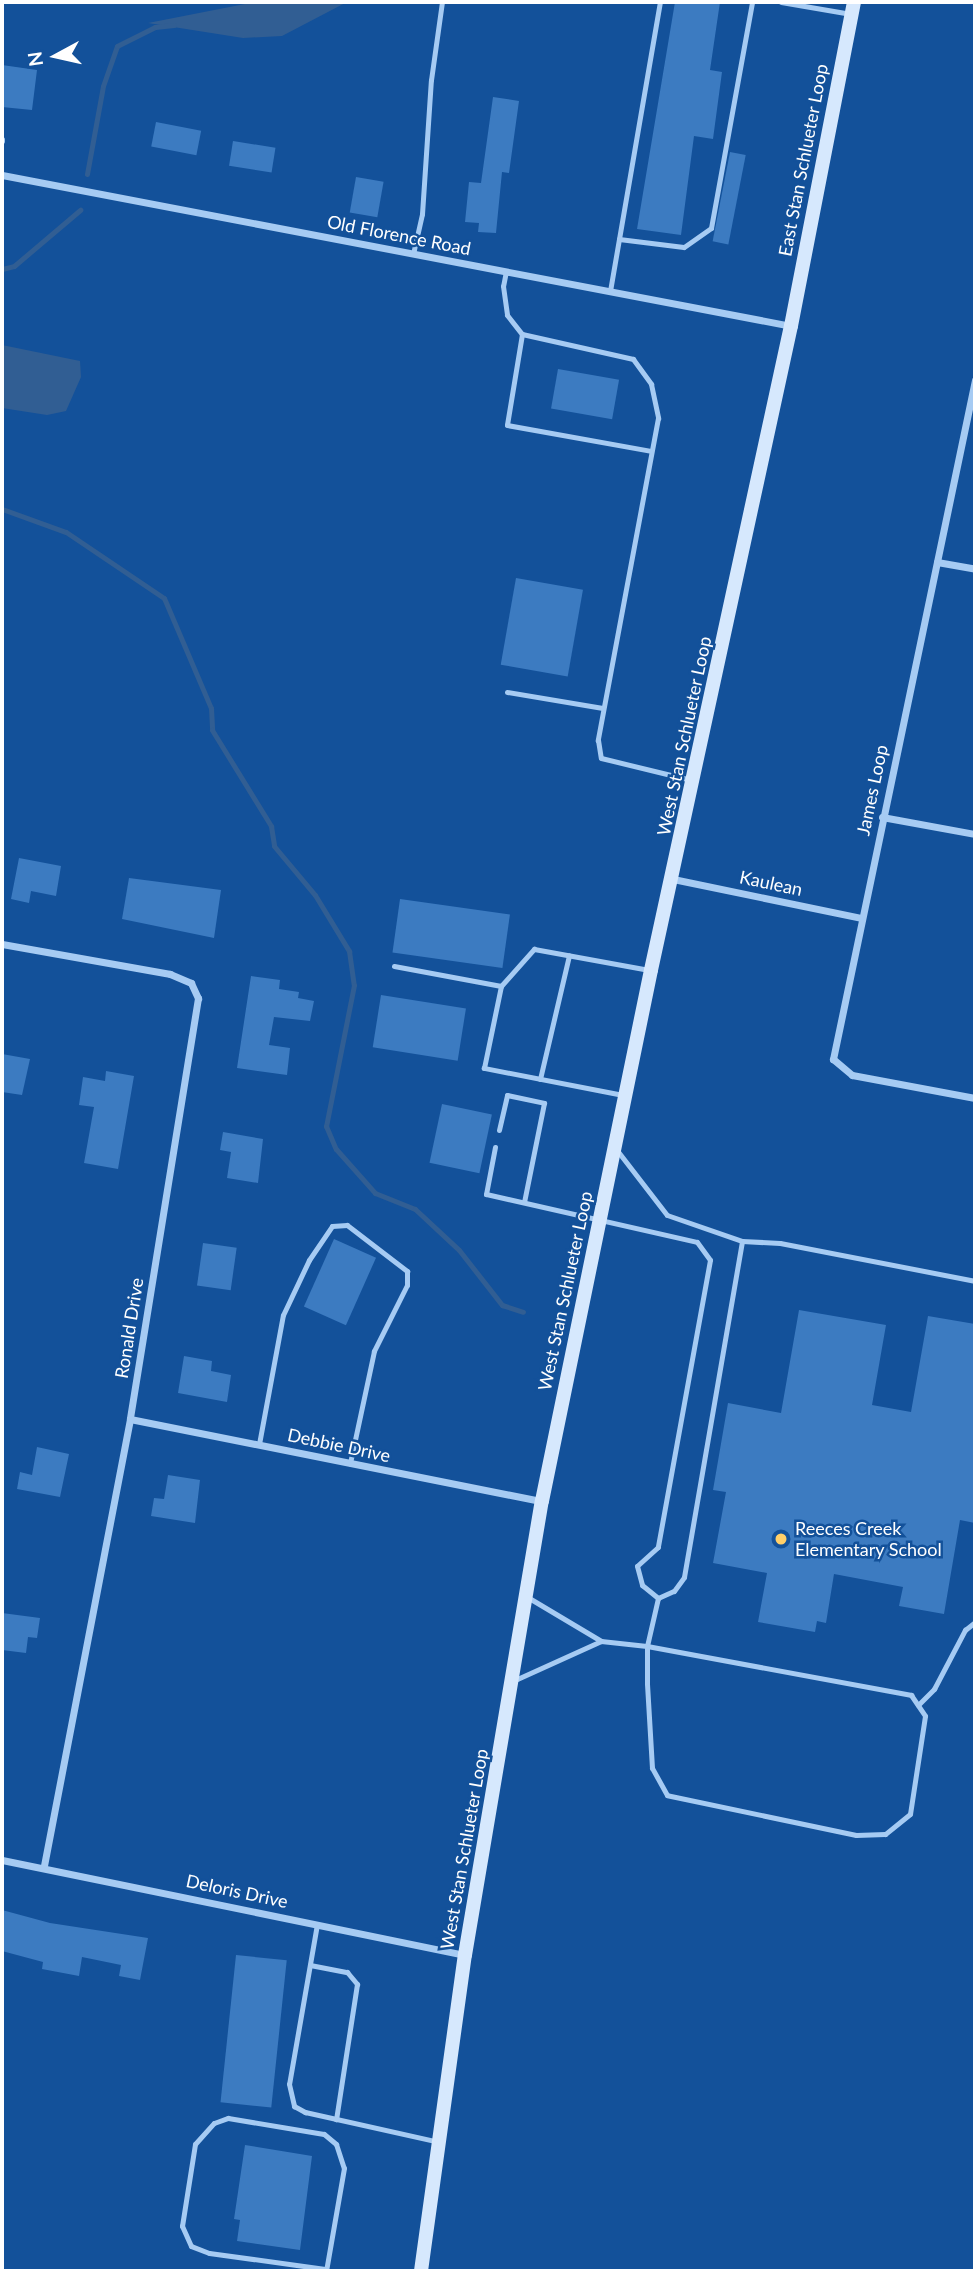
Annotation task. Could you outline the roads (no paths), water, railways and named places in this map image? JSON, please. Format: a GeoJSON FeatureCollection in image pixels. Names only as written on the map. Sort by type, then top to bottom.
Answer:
{"type":"FeatureCollection","features":[{"type":"Feature","properties":{"kind":"main road","name":"East Stan Schlueter Loop"},"geometry":{"type":"LineString","coordinates":[[791,326],[853,8]]}},
{"type":"Feature","properties":{"kind":"main road","name":"West Stan Schlueter Loop"},"geometry":{"type":"LineString","coordinates":[[421,2271],[442,2143],[465,1955],[542,1502],[651,970],[791,326]]}},
{"type":"Feature","properties":{"kind":"street","name":"Old Florence Road"},"geometry":{"type":"LineString","coordinates":[[2,175],[791,326]]}},
{"type":"Feature","properties":{"kind":"street","name":"James Loop"},"geometry":{"type":"LineString","coordinates":[[975,380],[833,1059],[852,1075],[975,1098]]}},
{"type":"Feature","properties":{"kind":"street"},"geometry":{"type":"LineString","coordinates":[[937,562],[975,569]]}},
{"type":"Feature","properties":{"kind":"street"},"geometry":{"type":"LineString","coordinates":[[882,817],[975,834]]}},
{"type":"Feature","properties":{"kind":"street","name":"Kaulean"},"geometry":{"type":"LineString","coordinates":[[673,878],[862,918]]}},
{"type":"Feature","properties":{"kind":"street","name":"Ronald Drive"},"geometry":{"type":"LineString","coordinates":[[2,944],[170,974],[191,983],[198,998],[130,1419],[44,1867]]}},
{"type":"Feature","properties":{"kind":"street","name":"Debbie Drive"},"geometry":{"type":"LineString","coordinates":[[130,1419],[542,1502]]}},
{"type":"Feature","properties":{"kind":"street","name":"Deloris Drive"},"geometry":{"type":"LineString","coordinates":[[2,1860],[465,1955]]}},
{"type":"Feature","properties":{"kind":"lane"},"geometry":{"type":"LineString","coordinates":[[413,254],[422,214],[431,80],[442,2]]}},
{"type":"Feature","properties":{"kind":"lane"},"geometry":{"type":"LineString","coordinates":[[610,291],[660,2]]}},
{"type":"Feature","properties":{"kind":"lane"},"geometry":{"type":"LineString","coordinates":[[619,239],[684,247],[711,228],[752,2]]}},
{"type":"Feature","properties":{"kind":"lane"},"geometry":{"type":"LineString","coordinates":[[781,2],[853,8]]}},
{"type":"Feature","properties":{"kind":"lane"},"geometry":{"type":"LineString","coordinates":[[506,271],[503,286],[507,315],[522,334],[634,359],[650,384],[658,418],[598,740],[601,758],[694,780]]}},
{"type":"Feature","properties":{"kind":"lane"},"geometry":{"type":"LineString","coordinates":[[522,334],[507,425],[651,451]]}},
{"type":"Feature","properties":{"kind":"lane"},"geometry":{"type":"LineString","coordinates":[[507,692],[603,708]]}},
{"type":"Feature","properties":{"kind":"lane"},"geometry":{"type":"LineString","coordinates":[[626,1095],[484,1068],[501,986],[534,949],[651,970]]}},
{"type":"Feature","properties":{"kind":"lane"},"geometry":{"type":"LineString","coordinates":[[540,1079],[569,955]]}},
{"type":"Feature","properties":{"kind":"lane"},"geometry":{"type":"LineString","coordinates":[[394,966],[501,986]]}},
{"type":"Feature","properties":{"kind":"lane"},"geometry":{"type":"LineString","coordinates":[[499,1130],[508,1095],[544,1103],[524,1202]]}},
{"type":"Feature","properties":{"kind":"lane"},"geometry":{"type":"LineString","coordinates":[[495,1147],[486,1194],[697,1242],[710,1260],[658,1547],[637,1566],[642,1585],[658,1598]]}},
{"type":"Feature","properties":{"kind":"lane"},"geometry":{"type":"LineString","coordinates":[[615,1148],[667,1215],[742,1241],[780,1243],[975,1281]]}},
{"type":"Feature","properties":{"kind":"lane"},"geometry":{"type":"LineString","coordinates":[[259,1444],[283,1315],[332,1226],[347,1225],[407,1271],[407,1285],[374,1350],[350,1463]]}},
{"type":"Feature","properties":{"kind":"lane"},"geometry":{"type":"LineString","coordinates":[[658,1598],[674,1591],[684,1577],[742,1241]]}},
{"type":"Feature","properties":{"kind":"lane"},"geometry":{"type":"LineString","coordinates":[[526,1596],[601,1641],[647,1646],[912,1695],[925,1716],[910,1814],[885,1834],[856,1835],[667,1795],[652,1768],[647,1646],[658,1598]]}},
{"type":"Feature","properties":{"kind":"lane"},"geometry":{"type":"LineString","coordinates":[[918,1704],[934,1689],[965,1630],[975,1622]]}},
{"type":"Feature","properties":{"kind":"lane"},"geometry":{"type":"LineString","coordinates":[[513,1681],[601,1641]]}},
{"type":"Feature","properties":{"kind":"lane"},"geometry":{"type":"LineString","coordinates":[[317,1924],[290,2097],[305,2112],[442,2143]]}},
{"type":"Feature","properties":{"kind":"lane"},"geometry":{"type":"LineString","coordinates":[[310,1965],[347,1972],[356,1984],[336,2119]]}},
{"type":"Feature","properties":{"kind":"lane"},"geometry":{"type":"LineString","coordinates":[[228,2118],[324,2134],[335,2144],[344,2168],[326,2270],[209,2253],[191,2246],[182,2226],[195,2144],[214,2123],[228,2118]]}},
{"type":"Feature","properties":{"kind":"water"},"geometry":{"type":"Polygon","coordinates":[[[255,2],[347,2],[282,36],[243,38],[148,23],[255,2]]]}},
{"type":"Feature","properties":{"kind":"water"},"geometry":{"type":"Polygon","coordinates":[[[2,345],[80,361],[81,377],[66,411],[47,415],[2,408],[2,345]]]}},
{"type":"Feature","properties":{"kind":"waterway"},"geometry":{"type":"LineString","coordinates":[[87,174],[103,86],[117,46],[155,27],[174,25]]}},
{"type":"Feature","properties":{"kind":"waterway"},"geometry":{"type":"LineString","coordinates":[[2,269],[14,266],[80,210]]}},
{"type":"Feature","properties":{"kind":"waterway"},"geometry":{"type":"LineString","coordinates":[[2,509],[66,532],[164,598],[211,708],[212,730],[271,826],[274,846],[315,895],[349,951],[354,985],[326,1126],[336,1149],[375,1193],[415,1209],[459,1250],[502,1305],[523,1312]]}},
{"type":"Feature","properties":{"kind":"place","name":"Reeces Creek Elementary School"},"geometry":{"type":"Point","coordinates":[781,1539]}}]}
